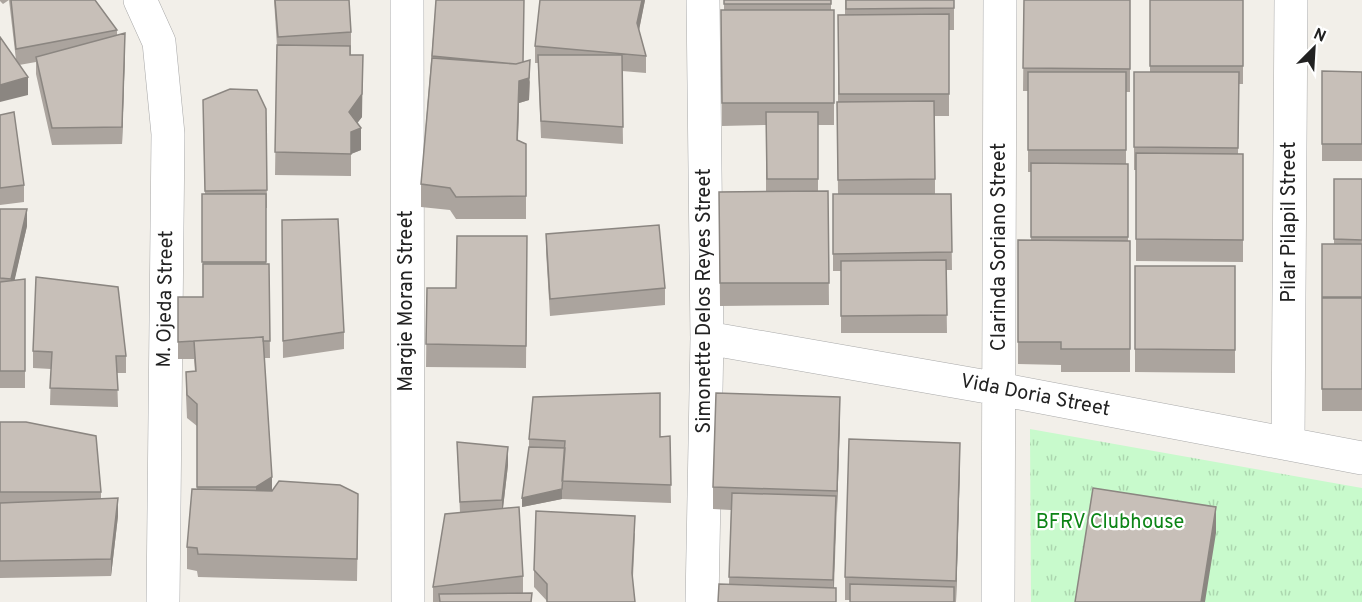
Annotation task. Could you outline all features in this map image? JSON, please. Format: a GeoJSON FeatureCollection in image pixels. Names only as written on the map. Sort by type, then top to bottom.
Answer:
{"type":"FeatureCollection","features":[{"type":"Feature","properties":{"kind":"street","name":"M. Ojeda Street"},"geometry":{"type":"LineString","coordinates":[[140,0],[159,42],[168,134],[163,602]]}},
{"type":"Feature","properties":{"kind":"street","name":"Margie Moran Street"},"geometry":{"type":"LineString","coordinates":[[407,0],[408,602]]}},
{"type":"Feature","properties":{"kind":"street","name":"Simonette Delos Reyes Street"},"geometry":{"type":"LineString","coordinates":[[702,602],[707,338],[703,0]]}},
{"type":"Feature","properties":{"kind":"street","name":"Clarinda Soriano Street"},"geometry":{"type":"LineString","coordinates":[[998,602],[1000,0]]}},
{"type":"Feature","properties":{"kind":"street","name":"Pilar Pilapil Street"},"geometry":{"type":"LineString","coordinates":[[1288,444],[1291,0]]}},
{"type":"Feature","properties":{"kind":"street","name":"Vida Doria Street"},"geometry":{"type":"LineString","coordinates":[[707,338],[999,388],[1362,458]]}},
{"type":"Feature","properties":{"kind":"green space","name":"BFRV Clubhouse"},"geometry":{"type":"Polygon","coordinates":[[[1030,429],[1362,488],[1362,602],[1031,602],[1030,429]]]}},
{"type":"Feature","properties":{"kind":"building"},"geometry":{"type":"Polygon","coordinates":[[[11,0],[95,0],[117,30],[16,49],[11,0]]]}},
{"type":"Feature","properties":{"kind":"building"},"geometry":{"type":"Polygon","coordinates":[[[275,0],[349,0],[351,32],[278,37],[275,0]]]}},
{"type":"Feature","properties":{"kind":"building"},"geometry":{"type":"Polygon","coordinates":[[[436,0],[524,0],[523,62],[516,64],[432,56],[436,0]]]}},
{"type":"Feature","properties":{"kind":"building"},"geometry":{"type":"Polygon","coordinates":[[[540,0],[642,0],[637,23],[646,56],[535,46],[540,0]]]}},
{"type":"Feature","properties":{"kind":"building"},"geometry":{"type":"Polygon","coordinates":[[[724,0],[831,0],[831,4],[724,4],[724,0]]]}},
{"type":"Feature","properties":{"kind":"building"},"geometry":{"type":"Polygon","coordinates":[[[846,0],[954,0],[954,8],[846,9],[846,0]]]}},
{"type":"Feature","properties":{"kind":"building"},"geometry":{"type":"Polygon","coordinates":[[[1024,0],[1130,0],[1130,69],[1023,68],[1024,0]]]}},
{"type":"Feature","properties":{"kind":"building"},"geometry":{"type":"Polygon","coordinates":[[[1150,0],[1243,0],[1243,66],[1150,66],[1150,0]]]}},
{"type":"Feature","properties":{"kind":"building"},"geometry":{"type":"Polygon","coordinates":[[[721,10],[834,10],[834,103],[722,103],[721,10]]]}},
{"type":"Feature","properties":{"kind":"building"},"geometry":{"type":"Polygon","coordinates":[[[949,14],[949,94],[839,94],[838,15],[949,14]]]}},
{"type":"Feature","properties":{"kind":"building"},"geometry":{"type":"Polygon","coordinates":[[[125,33],[122,127],[52,128],[36,57],[125,33]]]}},
{"type":"Feature","properties":{"kind":"building"},"geometry":{"type":"Polygon","coordinates":[[[0,37],[28,77],[0,85],[0,37]]]}},
{"type":"Feature","properties":{"kind":"building"},"geometry":{"type":"Polygon","coordinates":[[[277,45],[350,46],[350,55],[363,55],[362,94],[349,112],[361,128],[351,132],[351,154],[275,152],[277,45]]]}},
{"type":"Feature","properties":{"kind":"building"},"geometry":{"type":"Polygon","coordinates":[[[538,55],[622,55],[623,127],[541,121],[538,55]]]}},
{"type":"Feature","properties":{"kind":"building"},"geometry":{"type":"Polygon","coordinates":[[[432,58],[516,64],[530,60],[529,78],[519,81],[517,140],[526,144],[526,196],[456,197],[450,188],[421,184],[432,58]]]}},
{"type":"Feature","properties":{"kind":"building"},"geometry":{"type":"Polygon","coordinates":[[[1322,71],[1362,72],[1362,144],[1322,144],[1322,71]]]}},
{"type":"Feature","properties":{"kind":"building"},"geometry":{"type":"Polygon","coordinates":[[[1028,72],[1126,72],[1126,150],[1028,150],[1028,72]]]}},
{"type":"Feature","properties":{"kind":"building"},"geometry":{"type":"Polygon","coordinates":[[[1134,72],[1239,72],[1238,148],[1134,147],[1134,72]]]}},
{"type":"Feature","properties":{"kind":"building"},"geometry":{"type":"Polygon","coordinates":[[[230,89],[257,90],[266,109],[267,190],[205,191],[203,100],[230,89]]]}},
{"type":"Feature","properties":{"kind":"building"},"geometry":{"type":"Polygon","coordinates":[[[934,101],[935,179],[838,180],[837,102],[934,101]]]}},
{"type":"Feature","properties":{"kind":"building"},"geometry":{"type":"Polygon","coordinates":[[[14,112],[24,185],[0,188],[0,115],[14,112]]]}},
{"type":"Feature","properties":{"kind":"building"},"geometry":{"type":"Polygon","coordinates":[[[766,112],[818,112],[818,179],[767,179],[766,112]]]}},
{"type":"Feature","properties":{"kind":"building"},"geometry":{"type":"Polygon","coordinates":[[[1136,153],[1243,154],[1243,240],[1136,239],[1136,153]]]}},
{"type":"Feature","properties":{"kind":"building"},"geometry":{"type":"Polygon","coordinates":[[[1031,163],[1128,164],[1128,237],[1031,237],[1031,163]]]}},
{"type":"Feature","properties":{"kind":"building"},"geometry":{"type":"Polygon","coordinates":[[[1334,179],[1362,179],[1362,240],[1334,239],[1334,179]]]}},
{"type":"Feature","properties":{"kind":"building"},"geometry":{"type":"Polygon","coordinates":[[[828,191],[829,283],[720,283],[719,192],[828,191]]]}},
{"type":"Feature","properties":{"kind":"building"},"geometry":{"type":"Polygon","coordinates":[[[202,194],[266,194],[266,262],[202,262],[202,194]]]}},
{"type":"Feature","properties":{"kind":"building"},"geometry":{"type":"Polygon","coordinates":[[[833,194],[951,194],[952,252],[833,254],[833,194]]]}},
{"type":"Feature","properties":{"kind":"building"},"geometry":{"type":"Polygon","coordinates":[[[0,209],[27,209],[11,279],[0,278],[0,209]]]}},
{"type":"Feature","properties":{"kind":"building"},"geometry":{"type":"Polygon","coordinates":[[[338,219],[344,332],[283,341],[282,220],[338,219]]]}},
{"type":"Feature","properties":{"kind":"building"},"geometry":{"type":"Polygon","coordinates":[[[659,225],[665,288],[550,299],[546,234],[659,225]]]}},
{"type":"Feature","properties":{"kind":"building"},"geometry":{"type":"Polygon","coordinates":[[[457,236],[527,236],[526,346],[426,344],[427,288],[456,288],[457,236]]]}},
{"type":"Feature","properties":{"kind":"building"},"geometry":{"type":"Polygon","coordinates":[[[1018,240],[1130,241],[1130,349],[1061,349],[1061,342],[1018,342],[1018,240]]]}},
{"type":"Feature","properties":{"kind":"building"},"geometry":{"type":"Polygon","coordinates":[[[1322,244],[1362,244],[1362,297],[1322,297],[1322,244]]]}},
{"type":"Feature","properties":{"kind":"building"},"geometry":{"type":"Polygon","coordinates":[[[946,260],[947,315],[841,316],[841,261],[946,260]]]}},
{"type":"Feature","properties":{"kind":"building"},"geometry":{"type":"Polygon","coordinates":[[[203,264],[269,264],[270,341],[263,341],[263,337],[178,342],[178,297],[203,297],[203,264]]]}},
{"type":"Feature","properties":{"kind":"building"},"geometry":{"type":"Polygon","coordinates":[[[1135,266],[1235,266],[1235,350],[1135,349],[1135,266]]]}},
{"type":"Feature","properties":{"kind":"building"},"geometry":{"type":"Polygon","coordinates":[[[36,277],[118,287],[126,356],[116,356],[118,390],[50,388],[52,352],[33,351],[36,277]]]}},
{"type":"Feature","properties":{"kind":"building"},"geometry":{"type":"Polygon","coordinates":[[[25,279],[25,371],[0,371],[0,282],[25,279]]]}},
{"type":"Feature","properties":{"kind":"building"},"geometry":{"type":"Polygon","coordinates":[[[1322,298],[1362,298],[1362,389],[1322,389],[1322,298]]]}},
{"type":"Feature","properties":{"kind":"building"},"geometry":{"type":"Polygon","coordinates":[[[263,337],[272,477],[256,487],[197,487],[197,404],[187,395],[186,372],[196,371],[194,341],[263,337]]]}},
{"type":"Feature","properties":{"kind":"building"},"geometry":{"type":"Polygon","coordinates":[[[660,393],[660,437],[670,436],[671,485],[562,481],[565,441],[529,439],[533,397],[660,393]]]}},
{"type":"Feature","properties":{"kind":"building"},"geometry":{"type":"Polygon","coordinates":[[[716,393],[840,397],[837,491],[713,487],[716,393]]]}},
{"type":"Feature","properties":{"kind":"building"},"geometry":{"type":"Polygon","coordinates":[[[0,422],[26,422],[96,436],[101,492],[0,492],[0,422]]]}},
{"type":"Feature","properties":{"kind":"building"},"geometry":{"type":"Polygon","coordinates":[[[849,439],[960,443],[956,581],[845,577],[849,439]]]}},
{"type":"Feature","properties":{"kind":"building"},"geometry":{"type":"Polygon","coordinates":[[[457,442],[508,447],[502,500],[460,502],[457,442]]]}},
{"type":"Feature","properties":{"kind":"building"},"geometry":{"type":"Polygon","coordinates":[[[529,447],[565,448],[562,489],[522,498],[529,447]]]}},
{"type":"Feature","properties":{"kind":"building"},"geometry":{"type":"Polygon","coordinates":[[[279,481],[340,485],[358,494],[357,559],[198,554],[197,548],[187,547],[192,489],[272,491],[279,481]]]}},
{"type":"Feature","properties":{"kind":"building"},"geometry":{"type":"Polygon","coordinates":[[[1093,488],[1216,507],[1201,602],[1075,602],[1093,488]]]}},
{"type":"Feature","properties":{"kind":"building"},"geometry":{"type":"Polygon","coordinates":[[[732,493],[836,496],[833,580],[729,577],[732,493]]]}},
{"type":"Feature","properties":{"kind":"building"},"geometry":{"type":"Polygon","coordinates":[[[118,498],[111,559],[0,561],[0,503],[118,498]]]}},
{"type":"Feature","properties":{"kind":"building"},"geometry":{"type":"Polygon","coordinates":[[[519,507],[523,576],[433,587],[445,514],[519,507]]]}},
{"type":"Feature","properties":{"kind":"building"},"geometry":{"type":"Polygon","coordinates":[[[536,511],[635,516],[632,573],[635,602],[547,602],[547,584],[534,570],[536,511]]]}},
{"type":"Feature","properties":{"kind":"building"},"geometry":{"type":"Polygon","coordinates":[[[719,584],[836,588],[836,602],[718,602],[719,584]]]}},
{"type":"Feature","properties":{"kind":"building"},"geometry":{"type":"Polygon","coordinates":[[[850,584],[954,587],[954,602],[850,602],[850,584]]]}},
{"type":"Feature","properties":{"kind":"building"},"geometry":{"type":"Polygon","coordinates":[[[532,593],[531,602],[440,602],[439,594],[532,593]]]}}]}
